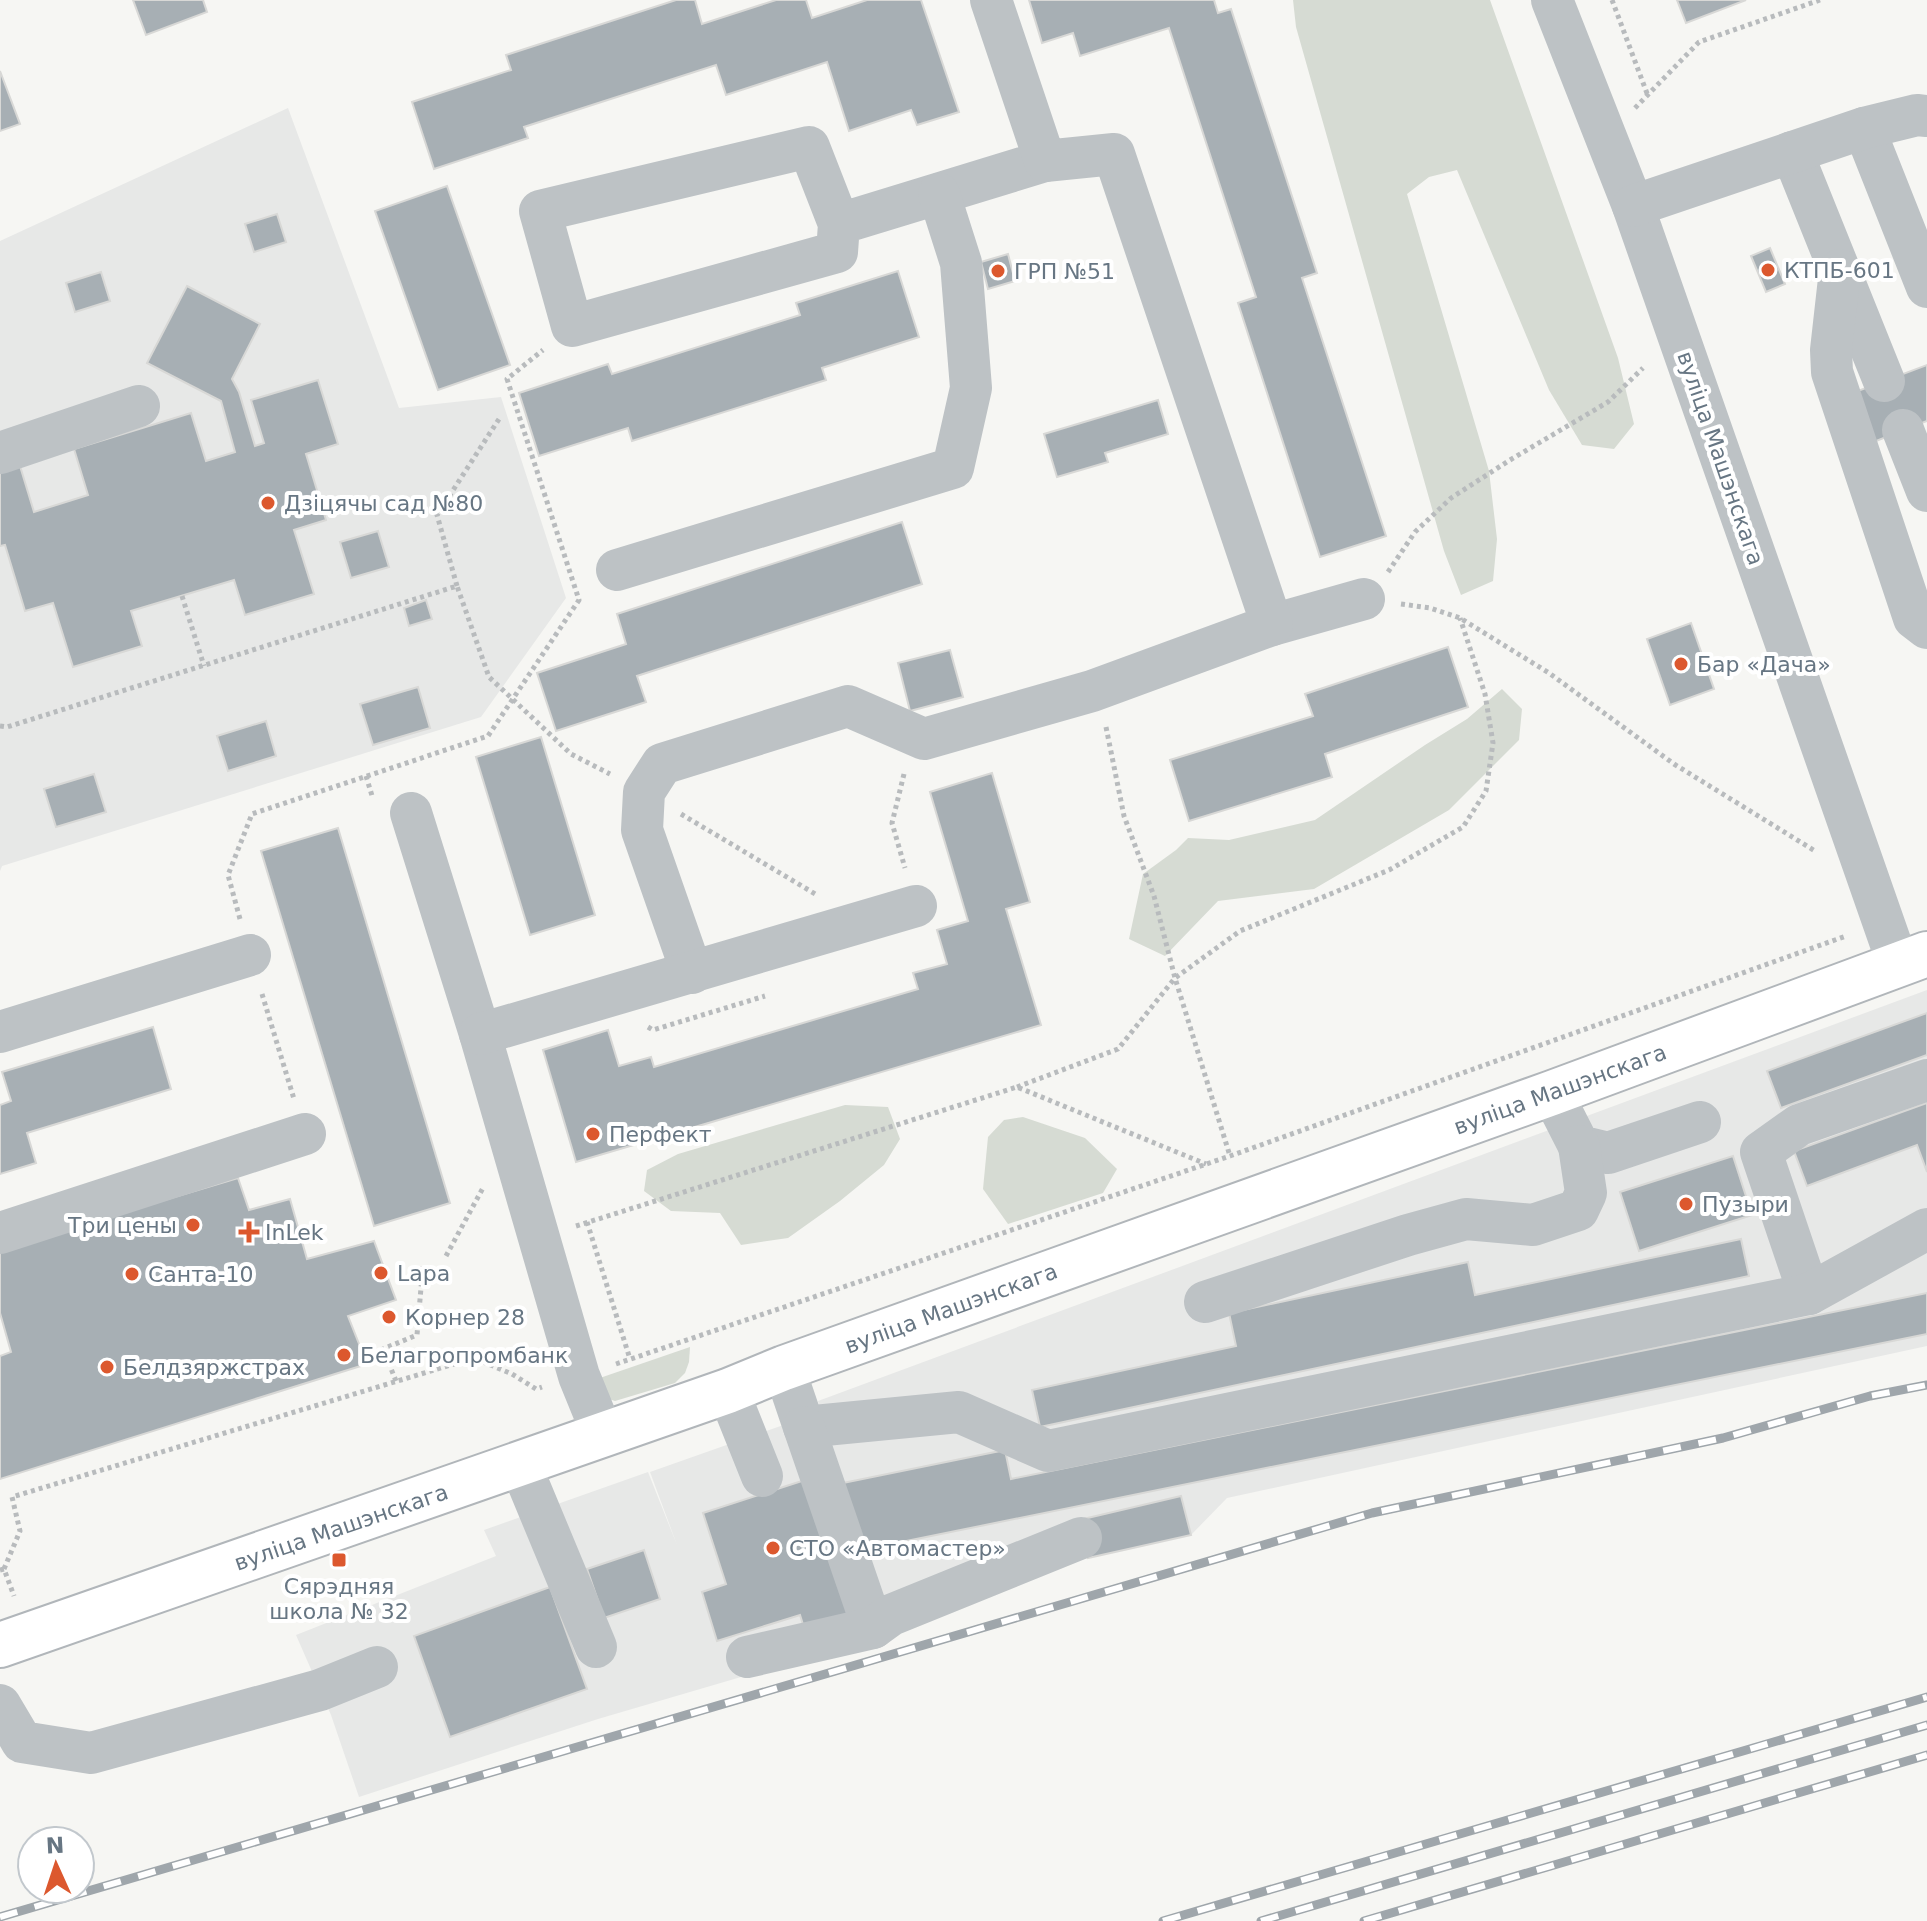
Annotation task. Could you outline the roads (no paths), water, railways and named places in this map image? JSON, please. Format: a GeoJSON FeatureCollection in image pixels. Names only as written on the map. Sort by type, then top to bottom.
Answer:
{"type":"FeatureCollection","features":[{"type":"Feature","properties":{"kind":"main road","name":"вуліца Машэнскага"},"geometry":{"type":"LineString","coordinates":[[9,1627],[603,1435],[1552,1093],[1913,959]]}},
{"type":"Feature","properties":{"kind":"street"},"geometry":{"type":"LineString","coordinates":[[991,0],[1045,161]]}},
{"type":"Feature","properties":{"kind":"street","name":"вуліца Машэнскага"},"geometry":{"type":"LineString","coordinates":[[1552,0],[1633,206],[1913,959]]}},
{"type":"Feature","properties":{"kind":"street"},"geometry":{"type":"LineString","coordinates":[[1633,206],[1864,128],[1917,115],[1927,116]]}},
{"type":"Feature","properties":{"kind":"street"},"geometry":{"type":"LineString","coordinates":[[1864,128],[1927,287]]}},
{"type":"Feature","properties":{"kind":"street"},"geometry":{"type":"LineString","coordinates":[[809,147],[839,224],[837,252],[572,326],[540,211],[809,147]]}},
{"type":"Feature","properties":{"kind":"street"},"geometry":{"type":"LineString","coordinates":[[1792,152],[1884,381]]}},
{"type":"Feature","properties":{"kind":"street"},"geometry":{"type":"LineString","coordinates":[[839,224],[1045,161],[1114,154],[1272,625]]}},
{"type":"Feature","properties":{"kind":"street"},"geometry":{"type":"LineString","coordinates":[[617,570],[953,468],[971,388],[961,263],[939,194]]}},
{"type":"Feature","properties":{"kind":"street"},"geometry":{"type":"LineString","coordinates":[[1840,270],[1831,350],[1832,372],[1914,618],[1927,628]]}},
{"type":"Feature","properties":{"kind":"street"},"geometry":{"type":"LineString","coordinates":[[0,453],[139,406]]}},
{"type":"Feature","properties":{"kind":"street"},"geometry":{"type":"LineString","coordinates":[[1903,430],[1927,491]]}},
{"type":"Feature","properties":{"kind":"street"},"geometry":{"type":"LineString","coordinates":[[692,973],[642,830],[644,792],[662,764],[848,706],[924,739],[1092,691],[1272,625],[1364,599]]}},
{"type":"Feature","properties":{"kind":"street"},"geometry":{"type":"LineString","coordinates":[[411,813],[480,1034],[579,1376],[603,1435]]}},
{"type":"Feature","properties":{"kind":"street"},"geometry":{"type":"LineString","coordinates":[[480,1034],[916,906]]}},
{"type":"Feature","properties":{"kind":"street"},"geometry":{"type":"LineString","coordinates":[[0,1032],[250,955]]}},
{"type":"Feature","properties":{"kind":"street"},"geometry":{"type":"LineString","coordinates":[[1809,1294],[1761,1152],[1799,1125],[1927,1080]]}},
{"type":"Feature","properties":{"kind":"street"},"geometry":{"type":"LineString","coordinates":[[1205,1302],[1466,1219],[1533,1225],[1578,1210],[1586,1193],[1579,1146],[1552,1093]]}},
{"type":"Feature","properties":{"kind":"street"},"geometry":{"type":"LineString","coordinates":[[1579,1146],[1608,1153],[1700,1122]]}},
{"type":"Feature","properties":{"kind":"street"},"geometry":{"type":"LineString","coordinates":[[0,1233],[305,1134]]}},
{"type":"Feature","properties":{"kind":"street"},"geometry":{"type":"LineString","coordinates":[[804,1427],[959,1412],[1048,1451],[1809,1294],[1927,1229]]}},
{"type":"Feature","properties":{"kind":"street"},"geometry":{"type":"LineString","coordinates":[[784,1368],[873,1628]]}},
{"type":"Feature","properties":{"kind":"street"},"geometry":{"type":"LineString","coordinates":[[728,1391],[762,1476]]}},
{"type":"Feature","properties":{"kind":"street"},"geometry":{"type":"LineString","coordinates":[[520,1464],[596,1647]]}},
{"type":"Feature","properties":{"kind":"street"},"geometry":{"type":"LineString","coordinates":[[747,1657],[873,1628],[891,1615],[1081,1538]]}},
{"type":"Feature","properties":{"kind":"street"},"geometry":{"type":"LineString","coordinates":[[0,1705],[22,1742],[91,1753],[320,1690],[377,1667]]}},
{"type":"Feature","properties":{"kind":"railway"},"geometry":{"type":"LineString","coordinates":[[0,1917],[1372,1513],[1723,1438],[1870,1396],[1927,1385]]}},
{"type":"Feature","properties":{"kind":"railway"},"geometry":{"type":"LineString","coordinates":[[1163,1921],[1927,1697]]}},
{"type":"Feature","properties":{"kind":"railway"},"geometry":{"type":"LineString","coordinates":[[1261,1921],[1927,1725]]}},
{"type":"Feature","properties":{"kind":"railway"},"geometry":{"type":"LineString","coordinates":[[1364,1921],[1927,1755]]}},
{"type":"Feature","properties":{"kind":"place","name":"КТПБ-601"},"geometry":{"type":"Point","coordinates":[1768,270]}},
{"type":"Feature","properties":{"kind":"place","name":"ГРП №51"},"geometry":{"type":"Point","coordinates":[998,271]}},
{"type":"Feature","properties":{"kind":"place","name":"Дзіцячы сад №80"},"geometry":{"type":"Point","coordinates":[268,503]}},
{"type":"Feature","properties":{"kind":"place","name":"Бар «Дача»"},"geometry":{"type":"Point","coordinates":[1681,664]}},
{"type":"Feature","properties":{"kind":"place","name":"Перфект"},"geometry":{"type":"Point","coordinates":[593,1134]}},
{"type":"Feature","properties":{"kind":"place","name":"Пузыри"},"geometry":{"type":"Point","coordinates":[1686,1204]}},
{"type":"Feature","properties":{"kind":"place","name":"Три цены"},"geometry":{"type":"Point","coordinates":[193,1225]}},
{"type":"Feature","properties":{"kind":"place","name":"InLek"},"geometry":{"type":"Point","coordinates":[249,1232]}},
{"type":"Feature","properties":{"kind":"place","name":"Lapa"},"geometry":{"type":"Point","coordinates":[381,1273]}},
{"type":"Feature","properties":{"kind":"place","name":"Санта-10"},"geometry":{"type":"Point","coordinates":[132,1274]}},
{"type":"Feature","properties":{"kind":"place","name":"Корнер 28"},"geometry":{"type":"Point","coordinates":[389,1317]}},
{"type":"Feature","properties":{"kind":"place","name":"Белагропромбанк"},"geometry":{"type":"Point","coordinates":[344,1355]}},
{"type":"Feature","properties":{"kind":"place","name":"Белдзяржстрах"},"geometry":{"type":"Point","coordinates":[107,1367]}},
{"type":"Feature","properties":{"kind":"place","name":"СТО «Автомастер»"},"geometry":{"type":"Point","coordinates":[773,1548]}},
{"type":"Feature","properties":{"kind":"place","name":"Сярэдняя школа № 32"},"geometry":{"type":"Point","coordinates":[339,1560]}}]}
